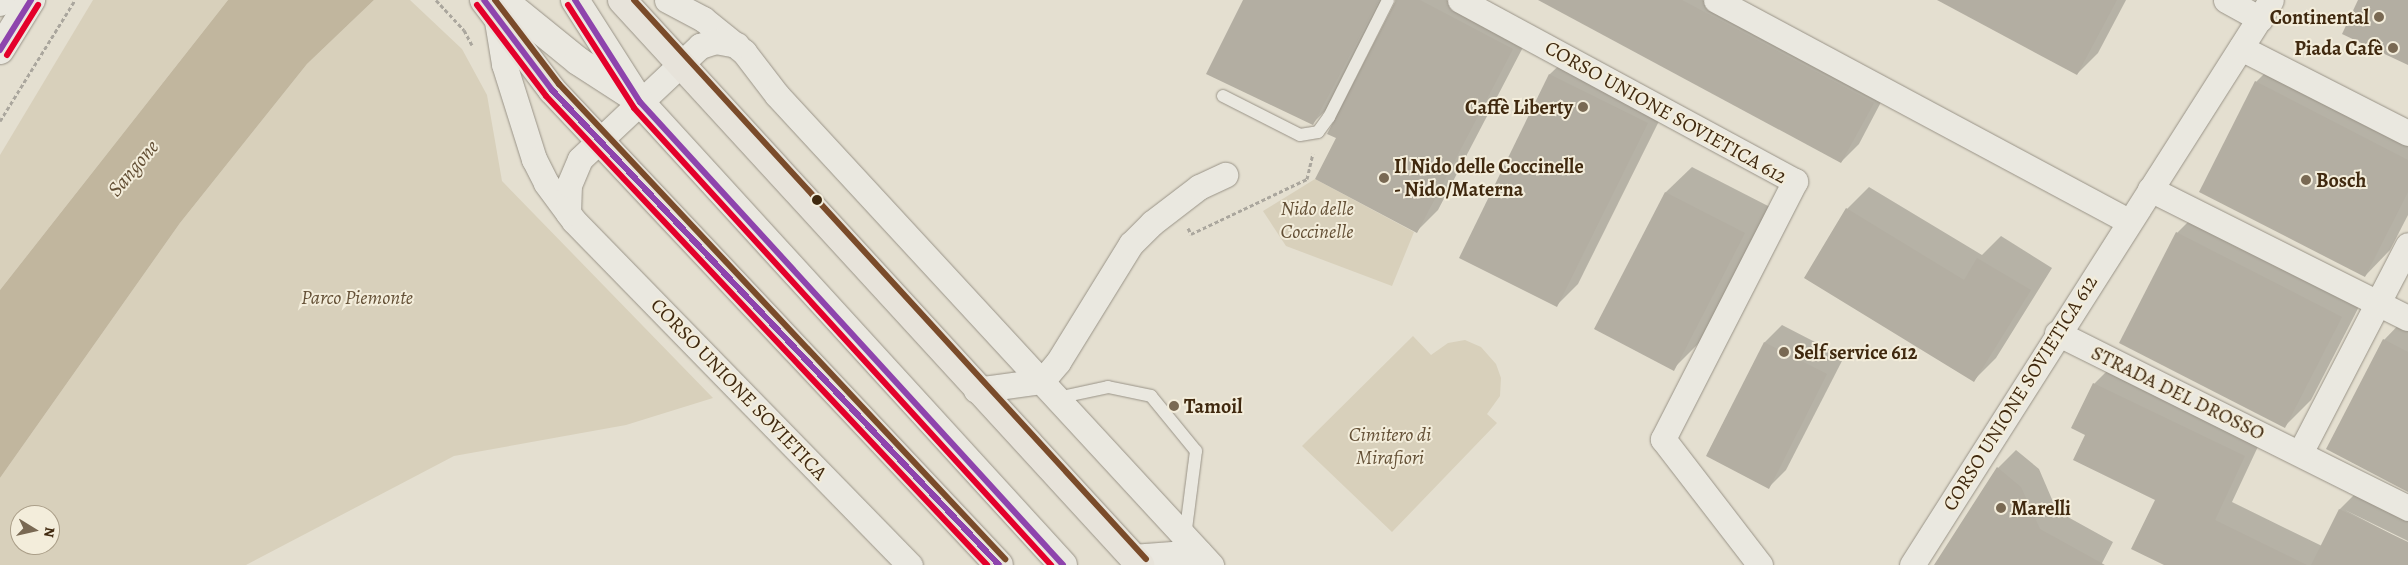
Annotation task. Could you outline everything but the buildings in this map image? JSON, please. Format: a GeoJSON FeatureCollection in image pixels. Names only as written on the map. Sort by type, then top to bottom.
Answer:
{"type":"FeatureCollection","features":[{"type":"Feature","properties":{"kind":"main road"},"geometry":{"type":"LineString","coordinates":[[622,0],[976,390],[1136,561]]}},
{"type":"Feature","properties":{"kind":"main road"},"geometry":{"type":"LineString","coordinates":[[495,5],[552,90],[999,565]]}},
{"type":"Feature","properties":{"kind":"street"},"geometry":{"type":"LineString","coordinates":[[0,50],[31,0]]}},
{"type":"Feature","properties":{"kind":"street"},"geometry":{"type":"LineString","coordinates":[[575,0],[640,102],[1062,565]]}},
{"type":"Feature","properties":{"kind":"street"},"geometry":{"type":"LineString","coordinates":[[667,0],[703,19],[737,45],[777,95],[1198,551]]}},
{"type":"Feature","properties":{"kind":"street","name":"CORSO UNIONE SOVIETICA 612"},"geometry":{"type":"LineString","coordinates":[[1460,0],[1795,181],[1663,439],[1760,565]]}},
{"type":"Feature","properties":{"kind":"street"},"geometry":{"type":"LineString","coordinates":[[1716,0],[2129,221]]}},
{"type":"Feature","properties":{"kind":"street","name":"CORSO UNIONE SOVIETICA 612"},"geometry":{"type":"LineString","coordinates":[[1912,565],[2057,333],[2266,9],[2228,1]]}},
{"type":"Feature","properties":{"kind":"street"},"geometry":{"type":"LineString","coordinates":[[495,5],[640,102]]}},
{"type":"Feature","properties":{"kind":"street","name":"CORSO UNIONE SOVIETICA"},"geometry":{"type":"LineString","coordinates":[[495,5],[504,64],[534,159],[546,183],[568,213],[910,565]]}},
{"type":"Feature","properties":{"kind":"street"},"geometry":{"type":"LineString","coordinates":[[568,213],[567,197],[574,170],[600,140],[682,64],[708,44],[715,41],[737,45]]}},
{"type":"Feature","properties":{"kind":"street"},"geometry":{"type":"LineString","coordinates":[[2241,48],[2408,133]]}},
{"type":"Feature","properties":{"kind":"street"},"geometry":{"type":"LineString","coordinates":[[1049,390],[1058,362],[1131,244],[1199,187],[1225,175]]}},
{"type":"Feature","properties":{"kind":"street"},"geometry":{"type":"LineString","coordinates":[[2150,189],[2408,318]]}},
{"type":"Feature","properties":{"kind":"street"},"geometry":{"type":"LineString","coordinates":[[2300,453],[2376,302],[2408,245]]}},
{"type":"Feature","properties":{"kind":"street","name":"STRADA DEL DROSSO"},"geometry":{"type":"LineString","coordinates":[[2057,333],[2408,508]]}},
{"type":"Feature","properties":{"kind":"street"},"geometry":{"type":"LineString","coordinates":[[976,390],[1049,390]]}},
{"type":"Feature","properties":{"kind":"street"},"geometry":{"type":"LineString","coordinates":[[1136,561],[1198,551]]}},
{"type":"Feature","properties":{"kind":"lane"},"geometry":{"type":"LineString","coordinates":[[1223,96],[1300,135],[1318,132],[1329,117],[1388,0]]}},
{"type":"Feature","properties":{"kind":"lane"},"geometry":{"type":"LineString","coordinates":[[1049,390],[1108,387],[1151,396],[1196,450],[1198,551]]}},
{"type":"Feature","properties":{"kind":"path"},"geometry":{"type":"LineString","coordinates":[[0,121],[75,0]]}},
{"type":"Feature","properties":{"kind":"path"},"geometry":{"type":"LineString","coordinates":[[1176,205],[1191,234],[1255,206],[1307,179],[1318,132]]}},
{"type":"Feature","properties":{"kind":"green space"},"geometry":{"type":"Polygon","coordinates":[[[93,0],[228,0],[0,290],[0,155],[93,0]]]}},
{"type":"Feature","properties":{"kind":"green space","name":"Parco Piemonte"},"geometry":{"type":"Polygon","coordinates":[[[374,0],[410,0],[462,49],[487,95],[502,181],[713,398],[626,425],[454,456],[246,565],[0,565],[0,478],[180,223],[307,64],[374,0]]]}},
{"type":"Feature","properties":{"kind":"green space","name":"Nido delle Coccinelle"},"geometry":{"type":"Polygon","coordinates":[[[1315,179],[1414,232],[1392,286],[1286,246],[1263,211],[1315,179]]]}},
{"type":"Feature","properties":{"kind":"green space","name":"Cimitero di Mirafiori"},"geometry":{"type":"Polygon","coordinates":[[[1413,336],[1431,355],[1448,343],[1465,340],[1481,347],[1496,364],[1501,378],[1500,396],[1487,414],[1497,423],[1392,532],[1302,446],[1413,336]]]}},
{"type":"Feature","properties":{"kind":"water","name":"Sangone"},"geometry":{"type":"Polygon","coordinates":[[[228,0],[374,0],[307,64],[180,223],[0,478],[0,290],[228,0]]]}},
{"type":"Feature","properties":{"kind":"transit line"},"geometry":{"type":"LineString","coordinates":[[0,50],[31,0]]}},
{"type":"Feature","properties":{"kind":"transit line"},"geometry":{"type":"LineString","coordinates":[[484,0],[552,90],[999,565]]}},
{"type":"Feature","properties":{"kind":"transit line"},"geometry":{"type":"LineString","coordinates":[[495,0],[559,84],[1005,559]]}},
{"type":"Feature","properties":{"kind":"transit line"},"geometry":{"type":"LineString","coordinates":[[575,0],[640,102],[1063,565]]}},
{"type":"Feature","properties":{"kind":"transit line"},"geometry":{"type":"LineString","coordinates":[[634,0],[1146,559]]}},
{"type":"Feature","properties":{"kind":"transit line"},"geometry":{"type":"LineString","coordinates":[[7,55],[38,5]]}},
{"type":"Feature","properties":{"kind":"transit line"},"geometry":{"type":"LineString","coordinates":[[477,5],[546,96],[987,565]]}},
{"type":"Feature","properties":{"kind":"transit line"},"geometry":{"type":"LineString","coordinates":[[568,5],[634,108],[1051,565]]}},
{"type":"Feature","properties":{"kind":"place","name":"Continental"},"geometry":{"type":"Point","coordinates":[2379,17]}},
{"type":"Feature","properties":{"kind":"place","name":"Piada Cafè"},"geometry":{"type":"Point","coordinates":[2393,48]}},
{"type":"Feature","properties":{"kind":"place","name":"Caffè Liberty"},"geometry":{"type":"Point","coordinates":[1583,107]}},
{"type":"Feature","properties":{"kind":"place","name":"Il Nido delle Coccinelle - Nido/Materna"},"geometry":{"type":"Point","coordinates":[1384,178]}},
{"type":"Feature","properties":{"kind":"place","name":"Bosch"},"geometry":{"type":"Point","coordinates":[2306,180]}},
{"type":"Feature","properties":{"kind":"place","name":"Self service 612"},"geometry":{"type":"Point","coordinates":[1784,352]}},
{"type":"Feature","properties":{"kind":"place","name":"Tamoil"},"geometry":{"type":"Point","coordinates":[1174,406]}},
{"type":"Feature","properties":{"kind":"place","name":"Marelli"},"geometry":{"type":"Point","coordinates":[2001,508]}}]}
